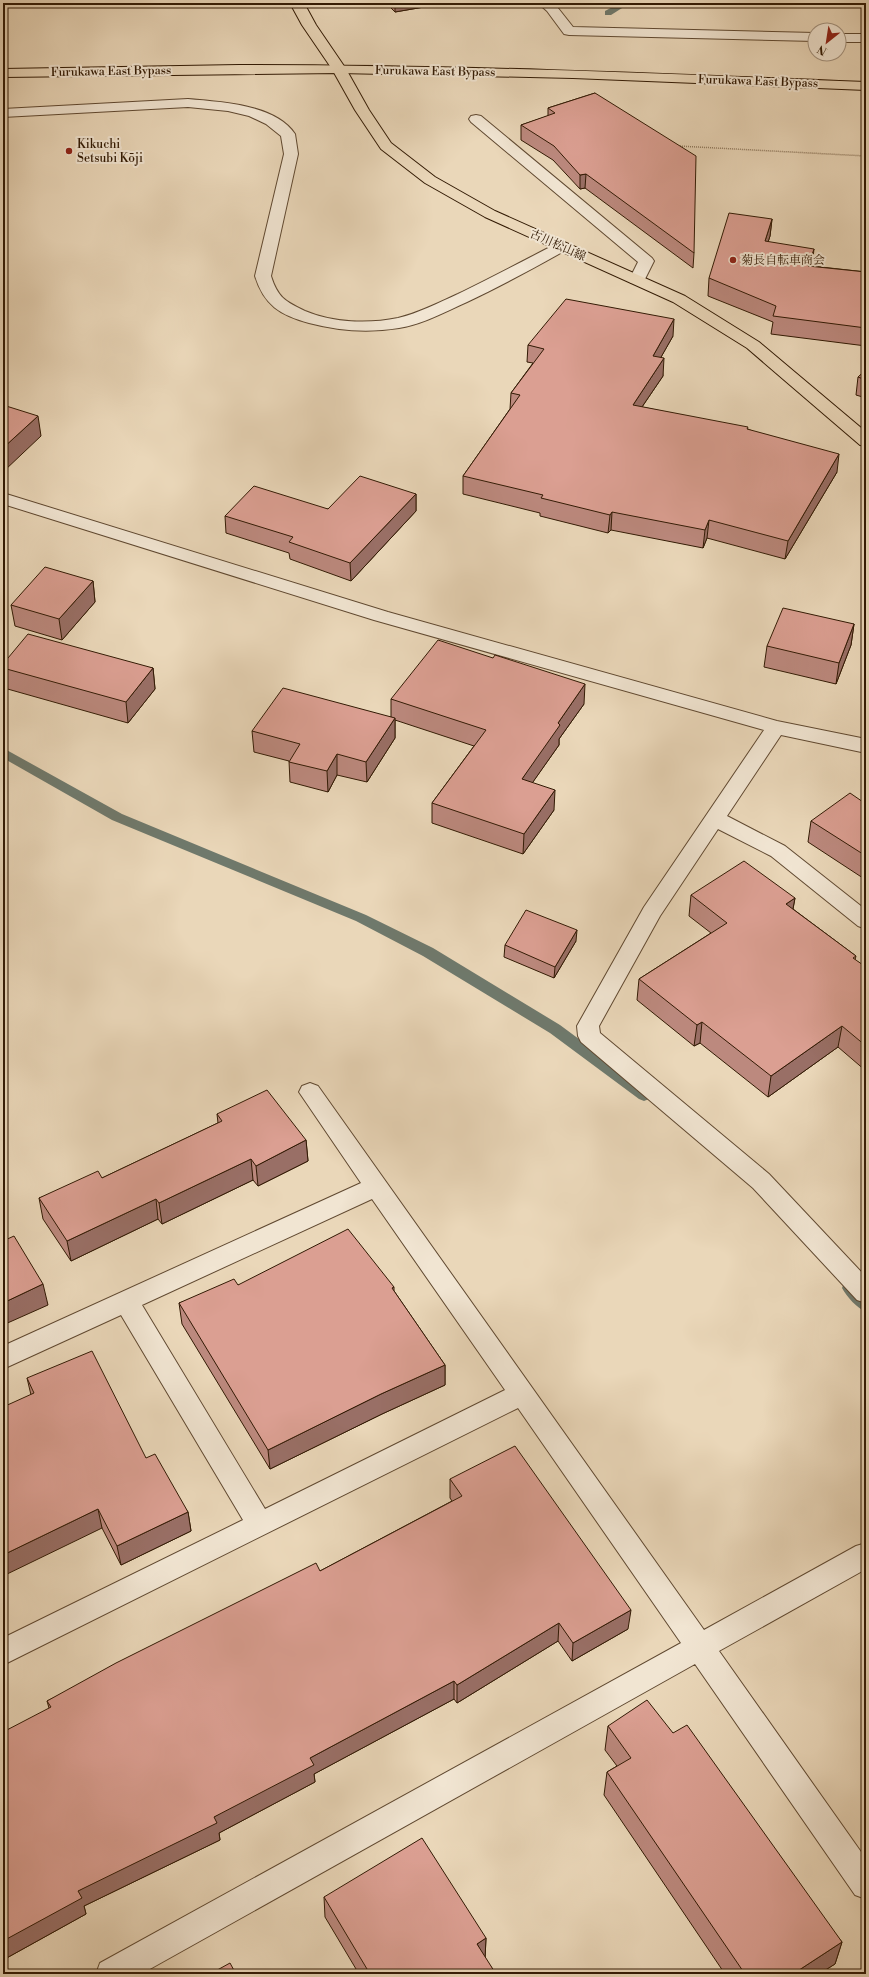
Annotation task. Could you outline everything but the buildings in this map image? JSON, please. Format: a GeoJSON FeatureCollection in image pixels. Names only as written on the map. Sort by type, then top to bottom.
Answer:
{"type":"FeatureCollection","features":[{"type":"Feature","properties":{"kind":"main road","name":"古川松山線"},"geometry":{"type":"LineString","coordinates":[[297,3],[308,25],[339,69],[362,110],[386,146],[430,180],[490,214],[679,299],[753,345],[866,441]]}},
{"type":"Feature","properties":{"kind":"main road","name":"Furukawa East Bypass"},"geometry":{"type":"LineString","coordinates":[[3,73],[339,69],[573,74],[866,86]]}},
{"type":"Feature","properties":{"kind":"street"},"geometry":{"type":"LineString","coordinates":[[545,3],[552,8],[569,31],[807,37]]}},
{"type":"Feature","properties":{"kind":"street"},"geometry":{"type":"LineString","coordinates":[[847,38],[866,38]]}},
{"type":"Feature","properties":{"kind":"street"},"geometry":{"type":"LineString","coordinates":[[3,113],[188,103],[228,107],[254,113],[271,121],[288,134],[290,154],[263,276],[268,292],[282,306],[294,312],[335,325],[367,326],[399,323],[426,315],[510,275],[561,247]]}},
{"type":"Feature","properties":{"kind":"street"},"geometry":{"type":"LineString","coordinates":[[476,119],[646,260],[637,280]]}},
{"type":"Feature","properties":{"kind":"street"},"geometry":{"type":"LineString","coordinates":[[3,498],[381,616],[776,727],[866,746]]}},
{"type":"Feature","properties":{"kind":"street"},"geometry":{"type":"LineString","coordinates":[[776,727],[652,912],[588,1026],[589,1036],[762,1181],[866,1293]]}},
{"type":"Feature","properties":{"kind":"street"},"geometry":{"type":"LineString","coordinates":[[714,819],[778,852],[866,921]]}},
{"type":"Feature","properties":{"kind":"street"},"geometry":{"type":"LineString","coordinates":[[310,1092],[866,1884]]}},
{"type":"Feature","properties":{"kind":"street"},"geometry":{"type":"LineString","coordinates":[[3,1358],[376,1186]]}},
{"type":"Feature","properties":{"kind":"street"},"geometry":{"type":"LineString","coordinates":[[126,1301],[260,1524]]}},
{"type":"Feature","properties":{"kind":"street"},"geometry":{"type":"LineString","coordinates":[[3,1652],[522,1394]]}},
{"type":"Feature","properties":{"kind":"street"},"geometry":{"type":"LineString","coordinates":[[111,1974],[699,1646],[866,1555]]}},
{"type":"Feature","properties":{"kind":"path"},"geometry":{"type":"LineString","coordinates":[[678,146],[866,156]]}},
{"type":"Feature","properties":{"kind":"waterway"},"geometry":{"type":"LineString","coordinates":[[608,13],[626,3]]}},
{"type":"Feature","properties":{"kind":"waterway"},"geometry":{"type":"LineString","coordinates":[[3,752],[117,817],[361,918],[428,952],[555,1029],[644,1095]]}},
{"type":"Feature","properties":{"kind":"waterway"},"geometry":{"type":"LineString","coordinates":[[850,1288],[866,1305]]}},
{"type":"Feature","properties":{"kind":"place","name":"Kikuchi Setsubi Kōji"},"geometry":{"type":"Point","coordinates":[69,151]}},
{"type":"Feature","properties":{"kind":"place","name":"菊長自転車商会"},"geometry":{"type":"Point","coordinates":[733,260]}}]}
